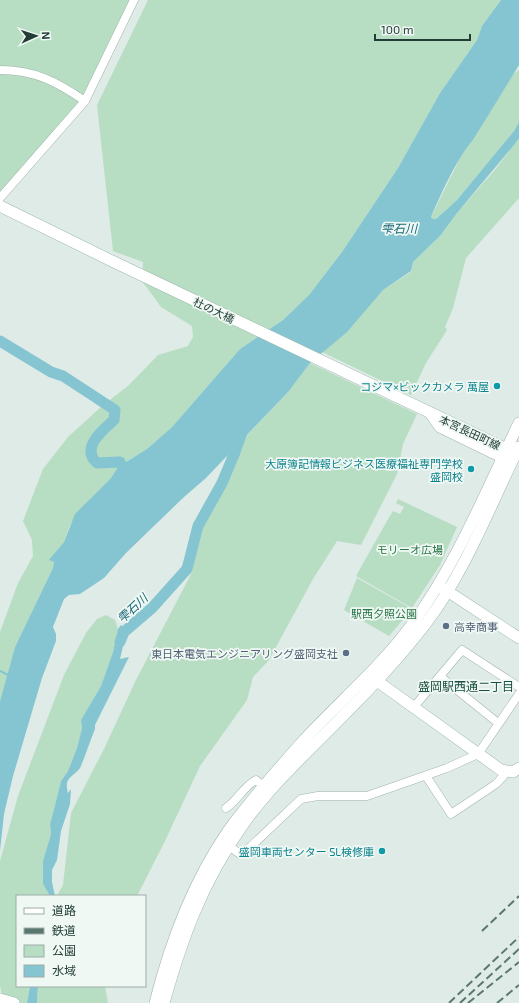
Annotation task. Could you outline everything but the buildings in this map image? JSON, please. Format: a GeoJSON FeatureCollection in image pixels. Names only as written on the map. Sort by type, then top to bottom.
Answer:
{"type":"FeatureCollection","features":[{"type":"Feature","properties":{"kind":"street"},"geometry":{"type":"LineString","coordinates":[[0,198],[85,101],[134,0]]}},
{"type":"Feature","properties":{"kind":"street"},"geometry":{"type":"LineString","coordinates":[[0,70],[24,71],[37,74],[85,101]]}},
{"type":"Feature","properties":{"kind":"street","name":"杜の大橋"},"geometry":{"type":"LineString","coordinates":[[3,207],[429,413]]}},
{"type":"Feature","properties":{"kind":"street","name":"本宮長田町線"},"geometry":{"type":"LineString","coordinates":[[429,413],[440,427],[513,455]]}},
{"type":"Feature","properties":{"kind":"street"},"geometry":{"type":"LineString","coordinates":[[155,1003],[175,937],[207,865],[228,831],[372,678],[412,625],[443,588],[513,455],[519,424]]}},
{"type":"Feature","properties":{"kind":"street"},"geometry":{"type":"LineString","coordinates":[[443,588],[519,638]]}},
{"type":"Feature","properties":{"kind":"street"},"geometry":{"type":"LineString","coordinates":[[413,708],[462,650],[519,687]]}},
{"type":"Feature","properties":{"kind":"street"},"geometry":{"type":"LineString","coordinates":[[440,677],[498,723]]}},
{"type":"Feature","properties":{"kind":"street"},"geometry":{"type":"LineString","coordinates":[[372,678],[478,754],[507,772],[513,772],[519,768]]}},
{"type":"Feature","properties":{"kind":"street"},"geometry":{"type":"LineString","coordinates":[[229,846],[240,854],[244,854],[300,798],[318,796],[367,796],[426,776],[478,754],[519,694]]}},
{"type":"Feature","properties":{"kind":"street"},"geometry":{"type":"LineString","coordinates":[[426,776],[451,814],[496,784],[507,772]]}},
{"type":"Feature","properties":{"kind":"street"},"geometry":{"type":"LineString","coordinates":[[226,808],[234,802],[249,784],[256,780],[267,789]]}},
{"type":"Feature","properties":{"kind":"street"},"geometry":{"type":"LineString","coordinates":[[164,1003],[186,931],[209,879],[242,825],[267,789]]}},
{"type":"Feature","properties":{"kind":"street"},"geometry":{"type":"LineString","coordinates":[[0,998],[14,1003]]}},
{"type":"Feature","properties":{"kind":"green space"},"geometry":{"type":"Polygon","coordinates":[[[0,0],[133,0],[85,101],[0,198],[0,0]]]}},
{"type":"Feature","properties":{"kind":"green space"},"geometry":{"type":"Polygon","coordinates":[[[148,0],[501,0],[482,26],[477,40],[440,93],[398,168],[342,252],[309,295],[283,320],[240,349],[172,427],[147,449],[118,467],[111,478],[91,498],[70,525],[64,542],[50,560],[55,562],[53,568],[15,647],[0,701],[0,632],[18,583],[33,556],[32,540],[23,521],[43,469],[68,437],[102,406],[128,386],[158,355],[188,346],[193,337],[192,326],[161,307],[142,281],[143,262],[113,251],[97,105],[148,0]]]}},
{"type":"Feature","properties":{"kind":"green space"},"geometry":{"type":"Polygon","coordinates":[[[519,70],[519,122],[514,131],[457,200],[436,219],[433,219],[431,217],[464,150],[473,140],[511,75],[519,70]]]}},
{"type":"Feature","properties":{"kind":"green space"},"geometry":{"type":"Polygon","coordinates":[[[519,138],[519,198],[466,258],[453,308],[445,327],[447,330],[426,363],[411,395],[322,352],[383,290],[411,272],[413,262],[440,236],[457,213],[494,171],[519,138]]]}},
{"type":"Feature","properties":{"kind":"green space"},"geometry":{"type":"Polygon","coordinates":[[[310,363],[417,414],[403,444],[397,474],[361,545],[337,541],[313,579],[269,660],[253,677],[247,700],[200,766],[138,895],[58,895],[63,885],[71,813],[104,749],[135,682],[191,574],[204,523],[216,500],[240,443],[289,391],[310,363]]]}},
{"type":"Feature","properties":{"kind":"green space","name":"モリーオ広場"},"geometry":{"type":"Polygon","coordinates":[[[398,499],[457,527],[440,565],[412,608],[356,576],[393,511],[400,514],[404,507],[396,503],[398,499]]]}},
{"type":"Feature","properties":{"kind":"green space","name":"駅西夕照公園"},"geometry":{"type":"Polygon","coordinates":[[[357,578],[412,609],[389,636],[344,610],[357,578]]]}},
{"type":"Feature","properties":{"kind":"green space"},"geometry":{"type":"Polygon","coordinates":[[[106,615],[115,620],[118,629],[113,652],[101,686],[81,720],[82,728],[77,748],[68,771],[61,781],[50,824],[51,834],[43,861],[43,884],[49,895],[16,895],[16,987],[30,987],[27,1003],[4,1003],[0,986],[0,861],[18,796],[64,675],[86,633],[97,619],[106,615]]]}},
{"type":"Feature","properties":{"kind":"green space"},"geometry":{"type":"Polygon","coordinates":[[[38,987],[105,987],[108,1003],[37,1003],[38,987]]]}},
{"type":"Feature","properties":{"kind":"water","name":"雫石川"},"geometry":{"type":"Polygon","coordinates":[[[501,0],[519,0],[519,65],[473,140],[455,166],[431,217],[436,219],[457,200],[514,131],[519,122],[519,138],[440,236],[413,262],[411,271],[383,290],[347,332],[310,363],[289,391],[206,478],[126,553],[104,578],[80,594],[69,595],[64,599],[53,627],[56,634],[56,641],[42,678],[13,776],[4,814],[0,851],[0,701],[15,647],[53,568],[54,562],[49,560],[64,542],[75,514],[111,478],[118,467],[147,449],[172,427],[240,349],[283,320],[309,295],[342,252],[398,168],[440,93],[477,40],[482,26],[501,0]]]}},
{"type":"Feature","properties":{"kind":"water","name":"雫石川"},"geometry":{"type":"Polygon","coordinates":[[[121,625],[129,633],[124,642],[120,659],[129,657],[95,725],[95,729],[81,766],[67,783],[68,793],[71,789],[70,804],[61,831],[57,860],[52,870],[52,882],[55,895],[49,895],[43,884],[43,861],[51,834],[50,824],[61,781],[68,771],[77,748],[82,728],[81,720],[101,686],[113,652],[118,629],[121,625]]]}},
{"type":"Feature","properties":{"kind":"water"},"geometry":{"type":"Polygon","coordinates":[[[30,987],[38,987],[37,1003],[27,1003],[30,987]]]}},
{"type":"Feature","properties":{"kind":"waterway"},"geometry":{"type":"LineString","coordinates":[[0,341],[51,372],[63,376],[115,410],[114,420],[99,434],[92,445],[92,457],[97,463],[120,462],[128,477]]}},
{"type":"Feature","properties":{"kind":"waterway","name":"雫石川"},"geometry":{"type":"LineString","coordinates":[[120,642],[124,632],[152,608],[187,569],[198,526],[222,483],[242,432]]}},
{"type":"Feature","properties":{"kind":"waterway"},"geometry":{"type":"LineString","coordinates":[[0,671],[10,676]]}},
{"type":"Feature","properties":{"kind":"railway"},"geometry":{"type":"LineString","coordinates":[[482,931],[519,896]]}},
{"type":"Feature","properties":{"kind":"railway"},"geometry":{"type":"LineString","coordinates":[[449,1003],[519,937]]}},
{"type":"Feature","properties":{"kind":"railway"},"geometry":{"type":"LineString","coordinates":[[460,1003],[519,949]]}},
{"type":"Feature","properties":{"kind":"railway"},"geometry":{"type":"LineString","coordinates":[[468,1003],[519,962]]}},
{"type":"Feature","properties":{"kind":"railway"},"geometry":{"type":"LineString","coordinates":[[497,1003],[519,985]]}},
{"type":"Feature","properties":{"kind":"place","name":"コジマ×ビックカメラ 萬屋"},"geometry":{"type":"Point","coordinates":[497,386]}},
{"type":"Feature","properties":{"kind":"place","name":"大原簿記情報ビジネス医療福祉専門学校 盛岡校"},"geometry":{"type":"Point","coordinates":[471,469]}},
{"type":"Feature","properties":{"kind":"place","name":"高幸商事"},"geometry":{"type":"Point","coordinates":[446,626]}},
{"type":"Feature","properties":{"kind":"place","name":"東日本電気エンジニアリング盛岡支社"},"geometry":{"type":"Point","coordinates":[346,653]}},
{"type":"Feature","properties":{"kind":"place","name":"盛岡車両センター SL検修庫"},"geometry":{"type":"Point","coordinates":[382,851]}},
{"type":"Feature","properties":{"kind":"district","name":"盛岡駅西通二丁目"},"geometry":{"type":"Point","coordinates":[466,686]}}]}
